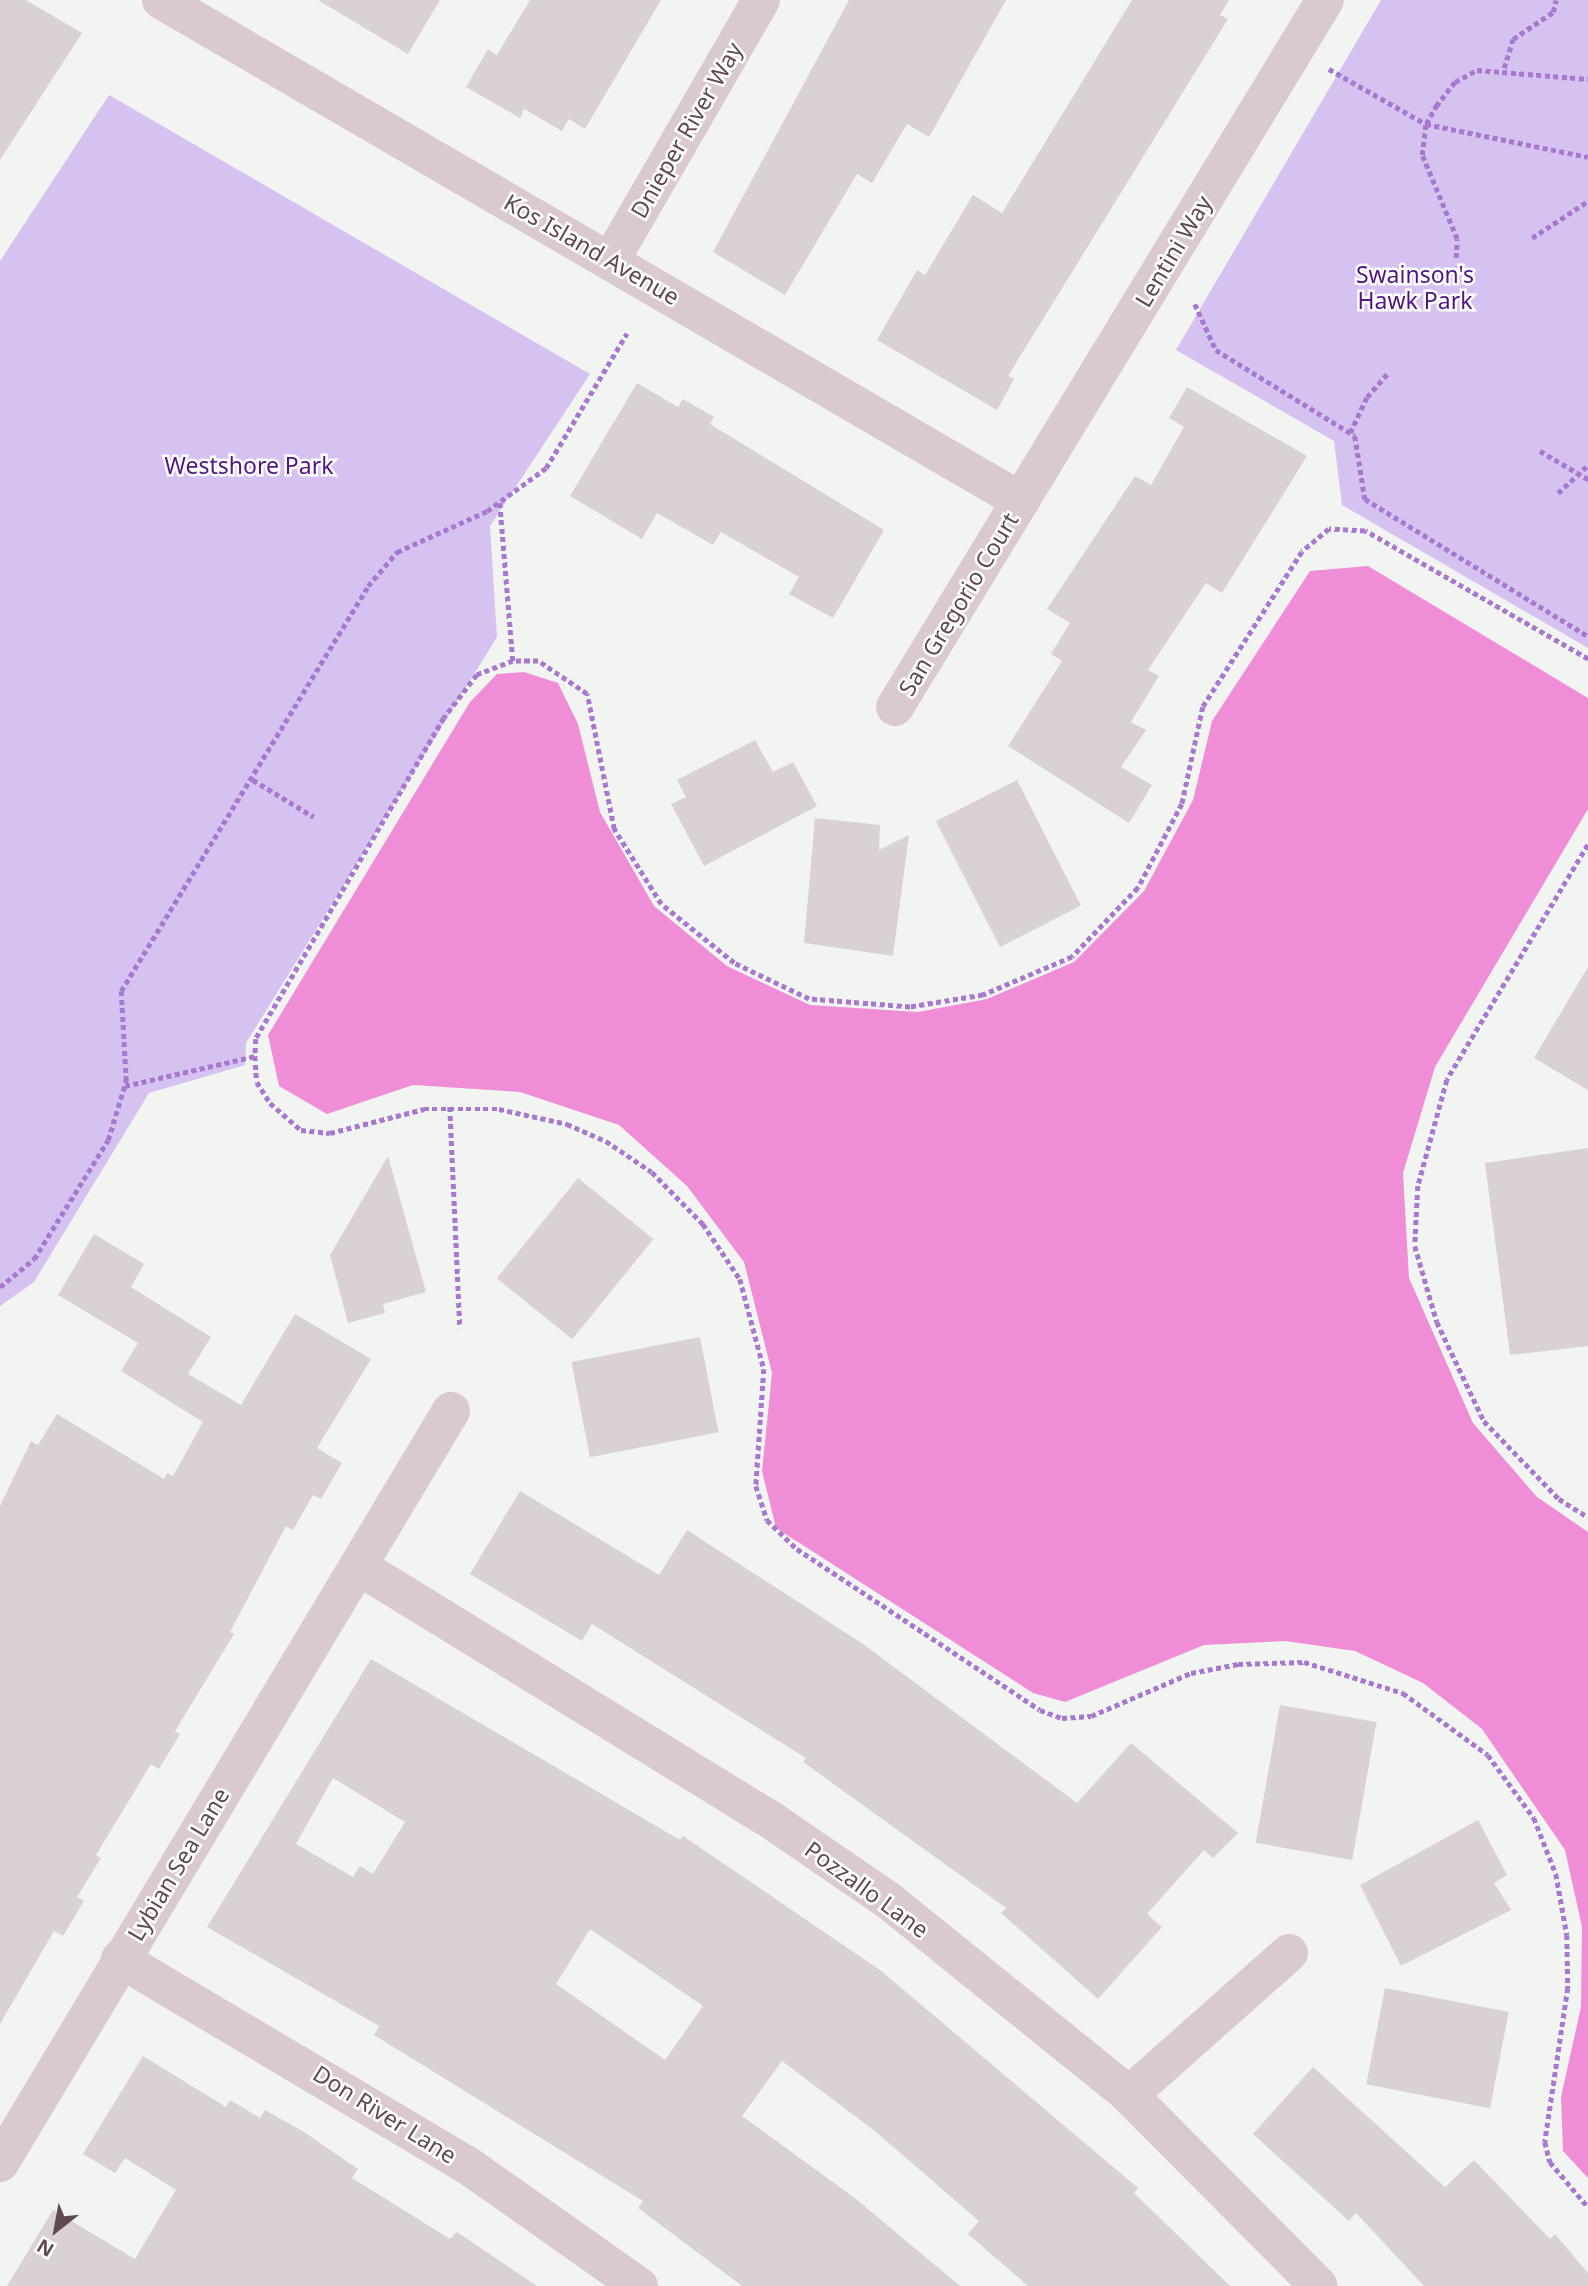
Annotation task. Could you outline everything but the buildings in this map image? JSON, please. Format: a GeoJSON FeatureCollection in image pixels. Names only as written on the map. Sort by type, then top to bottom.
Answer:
{"type":"FeatureCollection","features":[{"type":"Feature","properties":{"kind":"street","name":"Dnieper River Way"},"geometry":{"type":"LineString","coordinates":[[611,260],[761,0]]}},
{"type":"Feature","properties":{"kind":"street","name":"Lentini Way"},"geometry":{"type":"LineString","coordinates":[[1021,501],[1325,0]]}},
{"type":"Feature","properties":{"kind":"street","name":"Kos Island Avenue"},"geometry":{"type":"LineString","coordinates":[[178,4],[1021,501]]}},
{"type":"Feature","properties":{"kind":"street","name":"San Gregorio Court"},"geometry":{"type":"LineString","coordinates":[[895,707],[1021,501]]}},
{"type":"Feature","properties":{"kind":"street","name":"Lybian Sea Lane"},"geometry":{"type":"LineString","coordinates":[[0,2163],[451,1411]]}},
{"type":"Feature","properties":{"kind":"street","name":"Pozzallo Lane"},"geometry":{"type":"LineString","coordinates":[[358,1566],[765,1816],[889,1901],[1129,2095],[1320,2286]]}},
{"type":"Feature","properties":{"kind":"street"},"geometry":{"type":"LineString","coordinates":[[1129,2095],[1289,1953]]}},
{"type":"Feature","properties":{"kind":"street","name":"Don River Lane"},"geometry":{"type":"LineString","coordinates":[[120,1959],[459,2160],[639,2286]]}},
{"type":"Feature","properties":{"kind":"path"},"geometry":{"type":"LineString","coordinates":[[1504,68],[1513,39],[1553,12],[1556,0]]}},
{"type":"Feature","properties":{"kind":"path"},"geometry":{"type":"LineString","coordinates":[[1295,50],[1426,124],[1588,157]]}},
{"type":"Feature","properties":{"kind":"path"},"geometry":{"type":"LineString","coordinates":[[1456,258],[1457,239],[1422,155],[1426,124],[1455,82],[1477,70],[1504,68],[1588,79]]}},
{"type":"Feature","properties":{"kind":"path"},"geometry":{"type":"LineString","coordinates":[[1532,238],[1588,201]]}},
{"type":"Feature","properties":{"kind":"path"},"geometry":{"type":"LineString","coordinates":[[1195,304],[1216,350],[1350,433]]}},
{"type":"Feature","properties":{"kind":"path"},"geometry":{"type":"LineString","coordinates":[[0,1287],[42,1248],[108,1140],[125,1086],[127,1040],[121,991],[253,780],[368,586],[397,552],[500,503],[546,468],[627,333]]}},
{"type":"Feature","properties":{"kind":"path"},"geometry":{"type":"LineString","coordinates":[[1389,372],[1367,397],[1350,433],[1365,499],[1588,636]]}},
{"type":"Feature","properties":{"kind":"path"},"geometry":{"type":"LineString","coordinates":[[1540,451],[1588,479]]}},
{"type":"Feature","properties":{"kind":"path"},"geometry":{"type":"LineString","coordinates":[[1558,493],[1588,465]]}},
{"type":"Feature","properties":{"kind":"path"},"geometry":{"type":"LineString","coordinates":[[500,503],[513,661]]}},
{"type":"Feature","properties":{"kind":"path"},"geometry":{"type":"LineString","coordinates":[[1588,659],[1365,531],[1329,529],[1302,552],[1203,707],[1182,804],[1138,888],[1072,957],[983,995],[911,1007],[809,999],[734,963],[662,904],[614,829],[587,694],[538,661],[513,661],[477,675],[444,718],[256,1039],[255,1056],[257,1082],[270,1103],[301,1130],[330,1133],[450,1107],[517,1111],[567,1124],[637,1159],[688,1205],[740,1279],[755,1326],[764,1369],[756,1486],[767,1520],[797,1549],[1040,1710],[1062,1718],[1091,1716],[1191,1673],[1238,1664],[1304,1662],[1403,1693],[1488,1755],[1534,1818],[1556,1874],[1567,1935],[1568,1988],[1545,2142],[1550,2162],[1588,2207]]}},
{"type":"Feature","properties":{"kind":"path"},"geometry":{"type":"LineString","coordinates":[[253,780],[314,817]]}},
{"type":"Feature","properties":{"kind":"path"},"geometry":{"type":"LineString","coordinates":[[1588,845],[1447,1080],[1418,1186],[1415,1246],[1437,1322],[1485,1421],[1559,1499],[1588,1517]]}},
{"type":"Feature","properties":{"kind":"path"},"geometry":{"type":"LineString","coordinates":[[125,1086],[255,1056]]}},
{"type":"Feature","properties":{"kind":"path"},"geometry":{"type":"LineString","coordinates":[[450,1107],[460,1328]]}},
{"type":"Feature","properties":{"kind":"green space","name":"Swainson's Hawk Park"},"geometry":{"type":"Polygon","coordinates":[[[1381,0],[1588,0],[1588,648],[1342,505],[1334,441],[1176,350],[1381,0]]]}},
{"type":"Feature","properties":{"kind":"green space","name":"Westshore Park"},"geometry":{"type":"Polygon","coordinates":[[[109,95],[590,374],[490,526],[497,637],[246,1043],[245,1065],[149,1093],[34,1282],[0,1306],[0,261],[109,95]]]}},
{"type":"Feature","properties":{"kind":"shaded area"},"geometry":{"type":"Polygon","coordinates":[[[1368,566],[1588,698],[1588,809],[1435,1067],[1403,1173],[1409,1278],[1473,1423],[1537,1497],[1588,1532],[1588,2178],[1563,2151],[1561,2097],[1581,2007],[1582,1927],[1565,1850],[1482,1729],[1423,1683],[1355,1651],[1285,1641],[1204,1645],[1065,1702],[1033,1693],[776,1528],[762,1471],[772,1373],[744,1262],[687,1186],[619,1125],[520,1092],[413,1085],[327,1114],[279,1086],[268,1035],[470,702],[497,674],[524,672],[558,683],[578,724],[600,812],[654,906],[727,966],[810,1005],[918,1012],[987,999],[1074,962],[1144,891],[1193,800],[1212,721],[1310,571],[1368,566]]]}}]}
